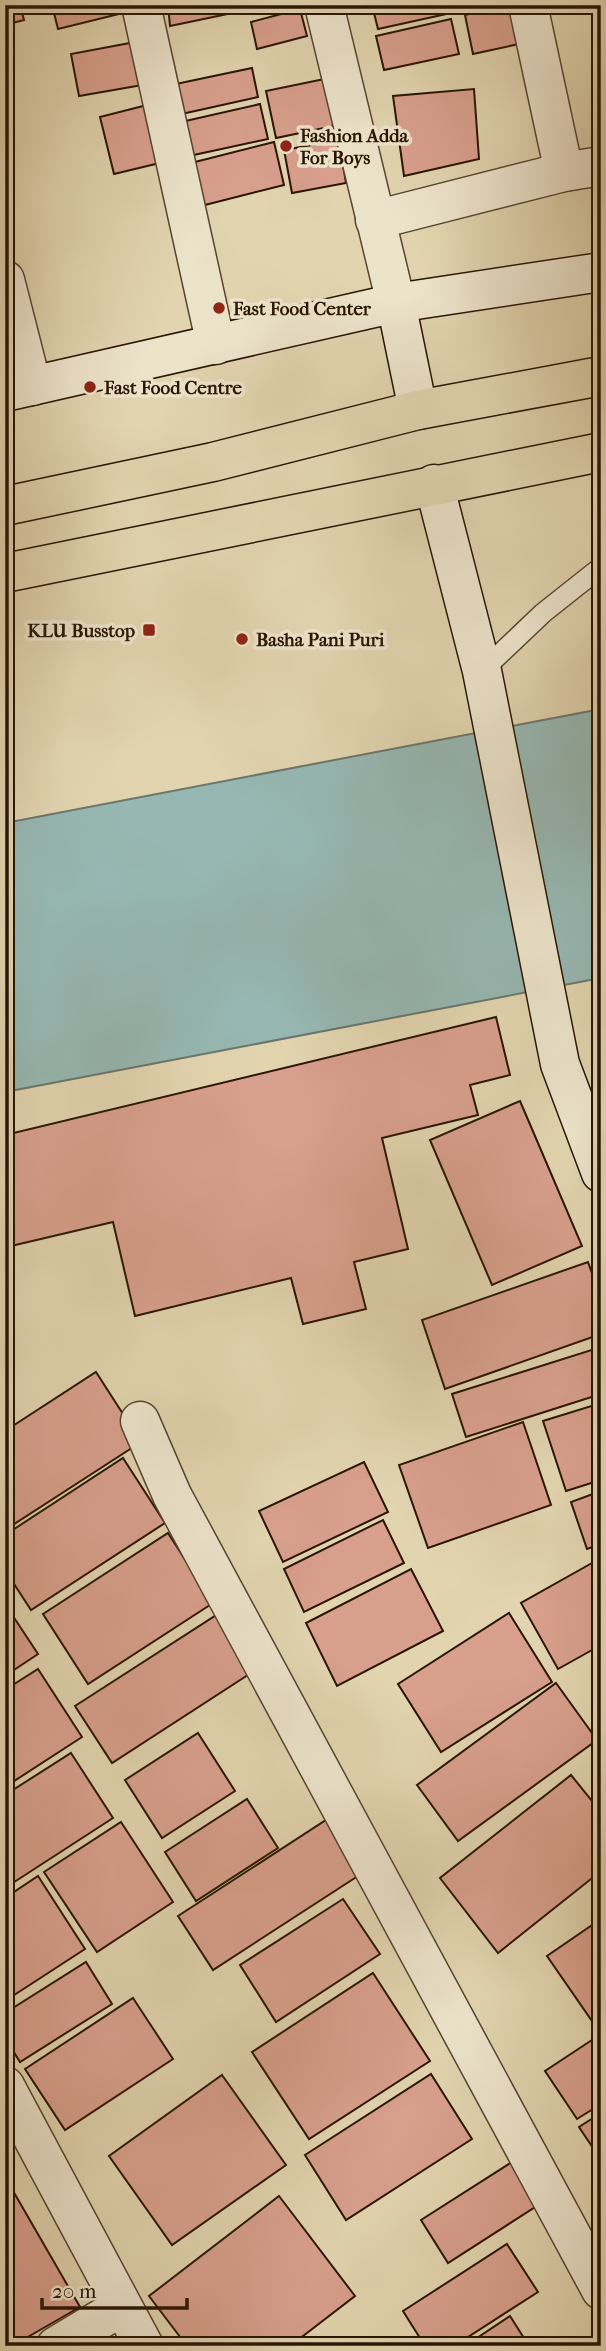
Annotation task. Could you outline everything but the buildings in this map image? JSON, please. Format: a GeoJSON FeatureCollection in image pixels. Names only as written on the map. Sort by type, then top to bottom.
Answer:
{"type":"FeatureCollection","features":[{"type":"Feature","properties":{"kind":"highway"},"geometry":{"type":"LineString","coordinates":[[5,506],[213,462],[418,410],[601,376]]}},
{"type":"Feature","properties":{"kind":"highway"},"geometry":{"type":"LineString","coordinates":[[5,573],[601,452]]}},
{"type":"Feature","properties":{"kind":"street"},"geometry":{"type":"LineString","coordinates":[[141,5],[216,345]]}},
{"type":"Feature","properties":{"kind":"street"},"geometry":{"type":"LineString","coordinates":[[324,5],[396,303],[418,410]]}},
{"type":"Feature","properties":{"kind":"street"},"geometry":{"type":"LineString","coordinates":[[528,5],[564,172]]}},
{"type":"Feature","properties":{"kind":"street"},"geometry":{"type":"LineString","coordinates":[[375,220],[564,172],[601,166]]}},
{"type":"Feature","properties":{"kind":"street"},"geometry":{"type":"LineString","coordinates":[[5,280],[19,389],[396,303],[601,272]]}},
{"type":"Feature","properties":{"kind":"street"},"geometry":{"type":"LineString","coordinates":[[434,484],[482,671],[560,1064],[601,1173]]}},
{"type":"Feature","properties":{"kind":"street"},"geometry":{"type":"LineString","coordinates":[[140,1421],[172,1495],[601,2290]]}},
{"type":"Feature","properties":{"kind":"street"},"geometry":{"type":"LineString","coordinates":[[5,2086],[144,2346]]}},
{"type":"Feature","properties":{"kind":"street"},"geometry":{"type":"LineString","coordinates":[[57,2346],[121,2307]]}},
{"type":"Feature","properties":{"kind":"lane"},"geometry":{"type":"LineString","coordinates":[[482,671],[543,613],[601,567]]}},
{"type":"Feature","properties":{"kind":"water"},"geometry":{"type":"Polygon","coordinates":[[[601,709],[601,978],[5,1092],[5,823],[601,709]]]}},
{"type":"Feature","properties":{"kind":"place","name":"Fashion Adda For Boys"},"geometry":{"type":"Point","coordinates":[286,146]}},
{"type":"Feature","properties":{"kind":"place","name":"Fast Food Center"},"geometry":{"type":"Point","coordinates":[219,308]}},
{"type":"Feature","properties":{"kind":"place","name":"Fast Food Centre"},"geometry":{"type":"Point","coordinates":[90,387]}},
{"type":"Feature","properties":{"kind":"place","name":"KLU Busstop"},"geometry":{"type":"Point","coordinates":[149,630]}},
{"type":"Feature","properties":{"kind":"place","name":"Basha Pani Puri"},"geometry":{"type":"Point","coordinates":[242,639]}}]}
